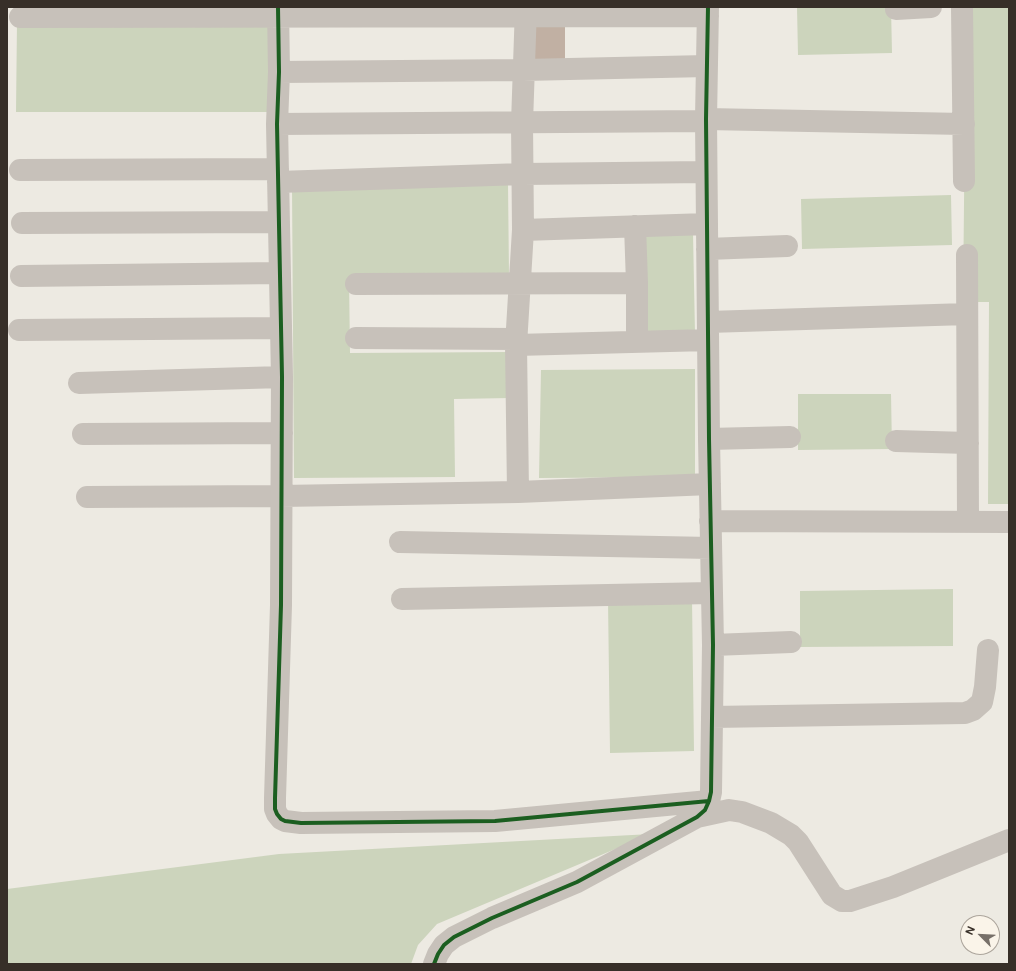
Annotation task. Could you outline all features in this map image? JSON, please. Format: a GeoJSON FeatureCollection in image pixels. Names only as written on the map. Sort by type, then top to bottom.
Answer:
{"type":"FeatureCollection","features":[{"type":"Feature","properties":{"kind":"street"},"geometry":{"type":"LineString","coordinates":[[896,9],[931,7]]}},
{"type":"Feature","properties":{"kind":"street"},"geometry":{"type":"LineString","coordinates":[[962,7],[964,181]]}},
{"type":"Feature","properties":{"kind":"street"},"geometry":{"type":"LineString","coordinates":[[518,492],[516,342],[523,230],[522,123],[526,11]]}},
{"type":"Feature","properties":{"kind":"street"},"geometry":{"type":"LineString","coordinates":[[278,12],[279,72],[277,124],[282,433],[281,605],[275,809],[281,819],[293,823],[495,821],[703,809],[729,810],[742,812],[771,823],[791,836],[798,842],[832,895],[842,901],[850,901],[893,887],[1009,840]]}},
{"type":"Feature","properties":{"kind":"street"},"geometry":{"type":"LineString","coordinates":[[20,17],[278,12],[708,12],[706,172],[712,645],[711,792],[703,809],[577,882],[492,918],[454,938],[444,945],[434,964]]}},
{"type":"Feature","properties":{"kind":"street"},"geometry":{"type":"LineString","coordinates":[[279,72],[523,70],[707,66]]}},
{"type":"Feature","properties":{"kind":"street"},"geometry":{"type":"LineString","coordinates":[[277,124],[522,123],[706,120],[964,124]]}},
{"type":"Feature","properties":{"kind":"street"},"geometry":{"type":"LineString","coordinates":[[20,170],[278,176],[706,172]]}},
{"type":"Feature","properties":{"kind":"street"},"geometry":{"type":"LineString","coordinates":[[22,224],[279,222]]}},
{"type":"Feature","properties":{"kind":"street"},"geometry":{"type":"LineString","coordinates":[[523,230],[707,224]]}},
{"type":"Feature","properties":{"kind":"street"},"geometry":{"type":"LineString","coordinates":[[634,226],[637,283],[637,342]]}},
{"type":"Feature","properties":{"kind":"street"},"geometry":{"type":"LineString","coordinates":[[707,249],[787,246]]}},
{"type":"Feature","properties":{"kind":"street"},"geometry":{"type":"LineString","coordinates":[[967,255],[968,522]]}},
{"type":"Feature","properties":{"kind":"street"},"geometry":{"type":"LineString","coordinates":[[21,276],[280,273]]}},
{"type":"Feature","properties":{"kind":"street"},"geometry":{"type":"LineString","coordinates":[[356,284],[637,283]]}},
{"type":"Feature","properties":{"kind":"street"},"geometry":{"type":"LineString","coordinates":[[356,338],[516,342],[637,342],[708,331],[967,314]]}},
{"type":"Feature","properties":{"kind":"street"},"geometry":{"type":"LineString","coordinates":[[19,330],[281,328]]}},
{"type":"Feature","properties":{"kind":"street"},"geometry":{"type":"LineString","coordinates":[[79,383],[282,378]]}},
{"type":"Feature","properties":{"kind":"street"},"geometry":{"type":"LineString","coordinates":[[83,434],[282,433]]}},
{"type":"Feature","properties":{"kind":"street"},"geometry":{"type":"LineString","coordinates":[[709,439],[790,437]]}},
{"type":"Feature","properties":{"kind":"street"},"geometry":{"type":"LineString","coordinates":[[896,441],[968,443]]}},
{"type":"Feature","properties":{"kind":"street"},"geometry":{"type":"LineString","coordinates":[[86,496],[281,496],[518,492],[710,484]]}},
{"type":"Feature","properties":{"kind":"street"},"geometry":{"type":"LineString","coordinates":[[710,521],[1009,522]]}},
{"type":"Feature","properties":{"kind":"street"},"geometry":{"type":"LineString","coordinates":[[400,542],[711,548]]}},
{"type":"Feature","properties":{"kind":"street"},"geometry":{"type":"LineString","coordinates":[[402,599],[711,593]]}},
{"type":"Feature","properties":{"kind":"street"},"geometry":{"type":"LineString","coordinates":[[712,645],[791,642]]}},
{"type":"Feature","properties":{"kind":"street"},"geometry":{"type":"LineString","coordinates":[[712,718],[965,713],[973,710],[982,702],[985,687],[988,650]]}},
{"type":"Feature","properties":{"kind":"green space"},"geometry":{"type":"Polygon","coordinates":[[[797,7],[891,7],[892,53],[798,55],[797,7]]]}},
{"type":"Feature","properties":{"kind":"green space"},"geometry":{"type":"Polygon","coordinates":[[[966,7],[1009,7],[1009,504],[988,504],[989,302],[963,302],[966,7]]]}},
{"type":"Feature","properties":{"kind":"green space"},"geometry":{"type":"Polygon","coordinates":[[[17,22],[273,23],[273,112],[16,112],[17,22]]]}},
{"type":"Feature","properties":{"kind":"green space"},"geometry":{"type":"Polygon","coordinates":[[[508,184],[509,276],[349,278],[350,353],[510,352],[510,398],[454,399],[455,477],[294,478],[292,186],[508,184]]]}},
{"type":"Feature","properties":{"kind":"green space"},"geometry":{"type":"Polygon","coordinates":[[[951,195],[952,245],[802,249],[801,199],[951,195]]]}},
{"type":"Feature","properties":{"kind":"green space"},"geometry":{"type":"Polygon","coordinates":[[[693,233],[695,334],[646,335],[644,234],[693,233]]]}},
{"type":"Feature","properties":{"kind":"green space"},"geometry":{"type":"Polygon","coordinates":[[[695,369],[695,477],[539,478],[541,370],[695,369]]]}},
{"type":"Feature","properties":{"kind":"green space"},"geometry":{"type":"Polygon","coordinates":[[[798,394],[891,394],[892,449],[798,450],[798,394]]]}},
{"type":"Feature","properties":{"kind":"green space"},"geometry":{"type":"Polygon","coordinates":[[[953,589],[953,646],[800,647],[800,591],[953,589]]]}},
{"type":"Feature","properties":{"kind":"green space"},"geometry":{"type":"Polygon","coordinates":[[[692,599],[694,751],[610,753],[608,600],[692,599]]]}},
{"type":"Feature","properties":{"kind":"green space"},"geometry":{"type":"Polygon","coordinates":[[[651,834],[437,924],[418,945],[411,964],[7,964],[7,889],[279,854],[651,834]]]}},
{"type":"Feature","properties":{"kind":"building"},"geometry":{"type":"Polygon","coordinates":[[[532,25],[565,25],[565,66],[532,66],[532,25]]]}},
{"type":"Feature","properties":{"kind":"cycle path"},"geometry":{"type":"LineString","coordinates":[[278,7],[279,72],[277,124],[282,377],[281,605],[275,798],[275,809],[277,814],[285,821],[301,823],[495,821],[709,801]]}},
{"type":"Feature","properties":{"kind":"cycle path"},"geometry":{"type":"LineString","coordinates":[[434,964],[444,945],[454,937],[492,918],[577,882],[697,817],[705,810],[709,801],[711,792],[713,645],[709,439],[706,119],[708,7]]}}]}
